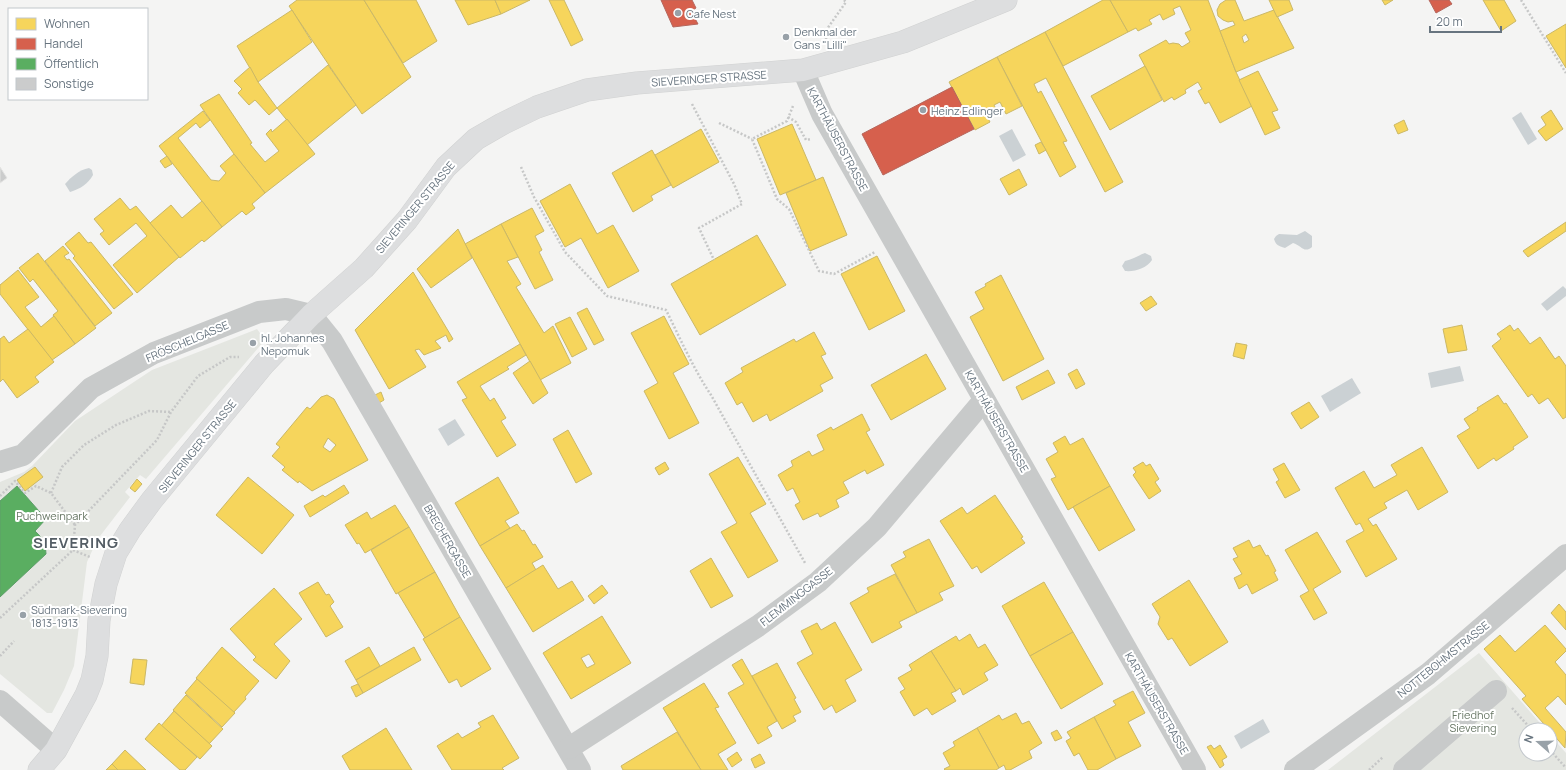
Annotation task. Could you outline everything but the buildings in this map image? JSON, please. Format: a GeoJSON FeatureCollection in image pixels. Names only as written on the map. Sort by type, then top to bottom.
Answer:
{"type":"FeatureCollection","features":[{"type":"Feature","properties":{"kind":"main road","name":"SIEVERINGER STRASSE"},"geometry":{"type":"LineString","coordinates":[[39,770],[56,750],[86,695],[92,680],[97,656],[98,620],[106,584],[116,553],[130,530],[157,493],[264,364],[311,315],[364,268],[407,220],[446,167],[476,139],[502,124],[537,107],[587,90],[637,83],[803,70],[903,42],[1006,0]]}},
{"type":"Feature","properties":{"kind":"street","name":"KARTHÄUSERSTRASSE"},"geometry":{"type":"LineString","coordinates":[[803,70],[822,114],[1195,770]]}},
{"type":"Feature","properties":{"kind":"street","name":"FRÖSCHELGASSE"},"geometry":{"type":"LineString","coordinates":[[0,462],[23,455],[91,388],[154,353],[259,312],[286,309],[311,315]]}},
{"type":"Feature","properties":{"kind":"street","name":"BRECHERGASSE"},"geometry":{"type":"LineString","coordinates":[[311,315],[332,341],[580,770]]}},
{"type":"Feature","properties":{"kind":"street","name":"FLEMMINGGASSE"},"geometry":{"type":"LineString","coordinates":[[568,748],[758,626],[818,582],[877,527],[984,400]]}},
{"type":"Feature","properties":{"kind":"street","name":"NOTTEBOHMSTRASSE"},"geometry":{"type":"LineString","coordinates":[[1296,770],[1428,674],[1566,555]]}},
{"type":"Feature","properties":{"kind":"street"},"geometry":{"type":"LineString","coordinates":[[1404,770],[1496,691]]}},
{"type":"Feature","properties":{"kind":"street"},"geometry":{"type":"LineString","coordinates":[[0,701],[56,750]]}},
{"type":"Feature","properties":{"kind":"path"},"geometry":{"type":"LineString","coordinates":[[825,64],[827,29],[846,2],[844,0]]}},
{"type":"Feature","properties":{"kind":"path"},"geometry":{"type":"LineString","coordinates":[[1522,0],[1566,73]]}},
{"type":"Feature","properties":{"kind":"path"},"geometry":{"type":"LineString","coordinates":[[752,139],[787,121],[794,101]]}},
{"type":"Feature","properties":{"kind":"path"},"geometry":{"type":"LineString","coordinates":[[692,104],[734,184],[742,204],[698,228],[714,260]]}},
{"type":"Feature","properties":{"kind":"path"},"geometry":{"type":"LineString","coordinates":[[719,123],[752,139],[777,199],[789,209],[819,272],[834,274],[878,251]]}},
{"type":"Feature","properties":{"kind":"path"},"geometry":{"type":"LineString","coordinates":[[521,167],[534,197],[565,252],[607,296],[666,310],[695,366],[699,377],[711,395],[808,567]]}},
{"type":"Feature","properties":{"kind":"path"},"geometry":{"type":"LineString","coordinates":[[0,618],[73,550],[75,526],[158,440],[171,412],[198,376],[230,358],[246,357]]}},
{"type":"Feature","properties":{"kind":"path"},"geometry":{"type":"LineString","coordinates":[[51,493],[62,467],[84,445],[116,425],[149,411],[171,412]]}},
{"type":"Feature","properties":{"kind":"path"},"geometry":{"type":"LineString","coordinates":[[0,496],[15,481],[25,493],[36,486],[51,493],[75,526]]}},
{"type":"Feature","properties":{"kind":"path"},"geometry":{"type":"LineString","coordinates":[[73,550],[91,557]]}},
{"type":"Feature","properties":{"kind":"path"},"geometry":{"type":"LineString","coordinates":[[0,656],[14,641]]}},
{"type":"Feature","properties":{"kind":"path"},"geometry":{"type":"LineString","coordinates":[[1512,708],[1525,722]]}},
{"type":"Feature","properties":{"kind":"path"},"geometry":{"type":"LineString","coordinates":[[1558,759],[1566,768]]}},
{"type":"Feature","properties":{"kind":"green space","name":"Puchweinpark"},"geometry":{"type":"Polygon","coordinates":[[[257,329],[265,340],[146,479],[140,475],[125,492],[130,497],[97,540],[87,562],[74,666],[52,713],[47,713],[0,674],[0,482],[24,472],[32,466],[75,421],[152,370],[257,329]]]}},
{"type":"Feature","properties":{"kind":"green space","name":"Friedhof Sievering"},"geometry":{"type":"Polygon","coordinates":[[[1479,653],[1539,722],[1518,722],[1518,762],[1558,762],[1558,744],[1566,753],[1566,770],[1328,770],[1479,653]]]}},
{"type":"Feature","properties":{"kind":"shaded area"},"geometry":{"type":"Polygon","coordinates":[[[1521,112],[1537,139],[1528,145],[1512,118],[1521,112]]]}},
{"type":"Feature","properties":{"kind":"shaded area"},"geometry":{"type":"Polygon","coordinates":[[[1012,129],[1026,155],[1013,162],[999,136],[1012,129]]]}},
{"type":"Feature","properties":{"kind":"shaded area"},"geometry":{"type":"Polygon","coordinates":[[[89,168],[92,170],[93,175],[89,181],[83,186],[70,192],[65,184],[82,170],[89,168]]]}},
{"type":"Feature","properties":{"kind":"shaded area"},"geometry":{"type":"Polygon","coordinates":[[[1305,231],[1312,236],[1312,247],[1307,250],[1293,243],[1285,248],[1279,246],[1274,239],[1279,234],[1297,235],[1305,231]]]}},
{"type":"Feature","properties":{"kind":"shaded area"},"geometry":{"type":"Polygon","coordinates":[[[1145,253],[1151,256],[1152,260],[1150,263],[1140,269],[1125,271],[1122,266],[1125,261],[1145,253]]]}},
{"type":"Feature","properties":{"kind":"shaded area"},"geometry":{"type":"Polygon","coordinates":[[[1563,286],[1566,289],[1566,296],[1547,311],[1541,304],[1563,286]]]}},
{"type":"Feature","properties":{"kind":"shaded area"},"geometry":{"type":"Polygon","coordinates":[[[1460,366],[1464,381],[1431,388],[1428,373],[1460,366]]]}},
{"type":"Feature","properties":{"kind":"shaded area"},"geometry":{"type":"Polygon","coordinates":[[[1352,378],[1361,393],[1330,412],[1321,396],[1352,378]]]}},
{"type":"Feature","properties":{"kind":"shaded area"},"geometry":{"type":"Polygon","coordinates":[[[455,419],[465,435],[448,446],[438,429],[455,419]]]}},
{"type":"Feature","properties":{"kind":"shaded area"},"geometry":{"type":"Polygon","coordinates":[[[1263,719],[1270,732],[1241,749],[1234,736],[1263,719]]]}},
{"type":"Feature","properties":{"kind":"place","name":"Cafe Nest"},"geometry":{"type":"Point","coordinates":[678,13]}},
{"type":"Feature","properties":{"kind":"place","name":"Denkmal der Gans \"Lilli\""},"geometry":{"type":"Point","coordinates":[786,37]}},
{"type":"Feature","properties":{"kind":"place","name":"Heinz Edlinger"},"geometry":{"type":"Point","coordinates":[923,110]}},
{"type":"Feature","properties":{"kind":"place","name":"hl. Johannes Nepomuk"},"geometry":{"type":"Point","coordinates":[253,343]}},
{"type":"Feature","properties":{"kind":"place","name":"Südmark-Sievering 1813-1913"},"geometry":{"type":"Point","coordinates":[23,615]}},
{"type":"Feature","properties":{"kind":"district","name":"SIEVERING"},"geometry":{"type":"Point","coordinates":[76,542]}}]}
